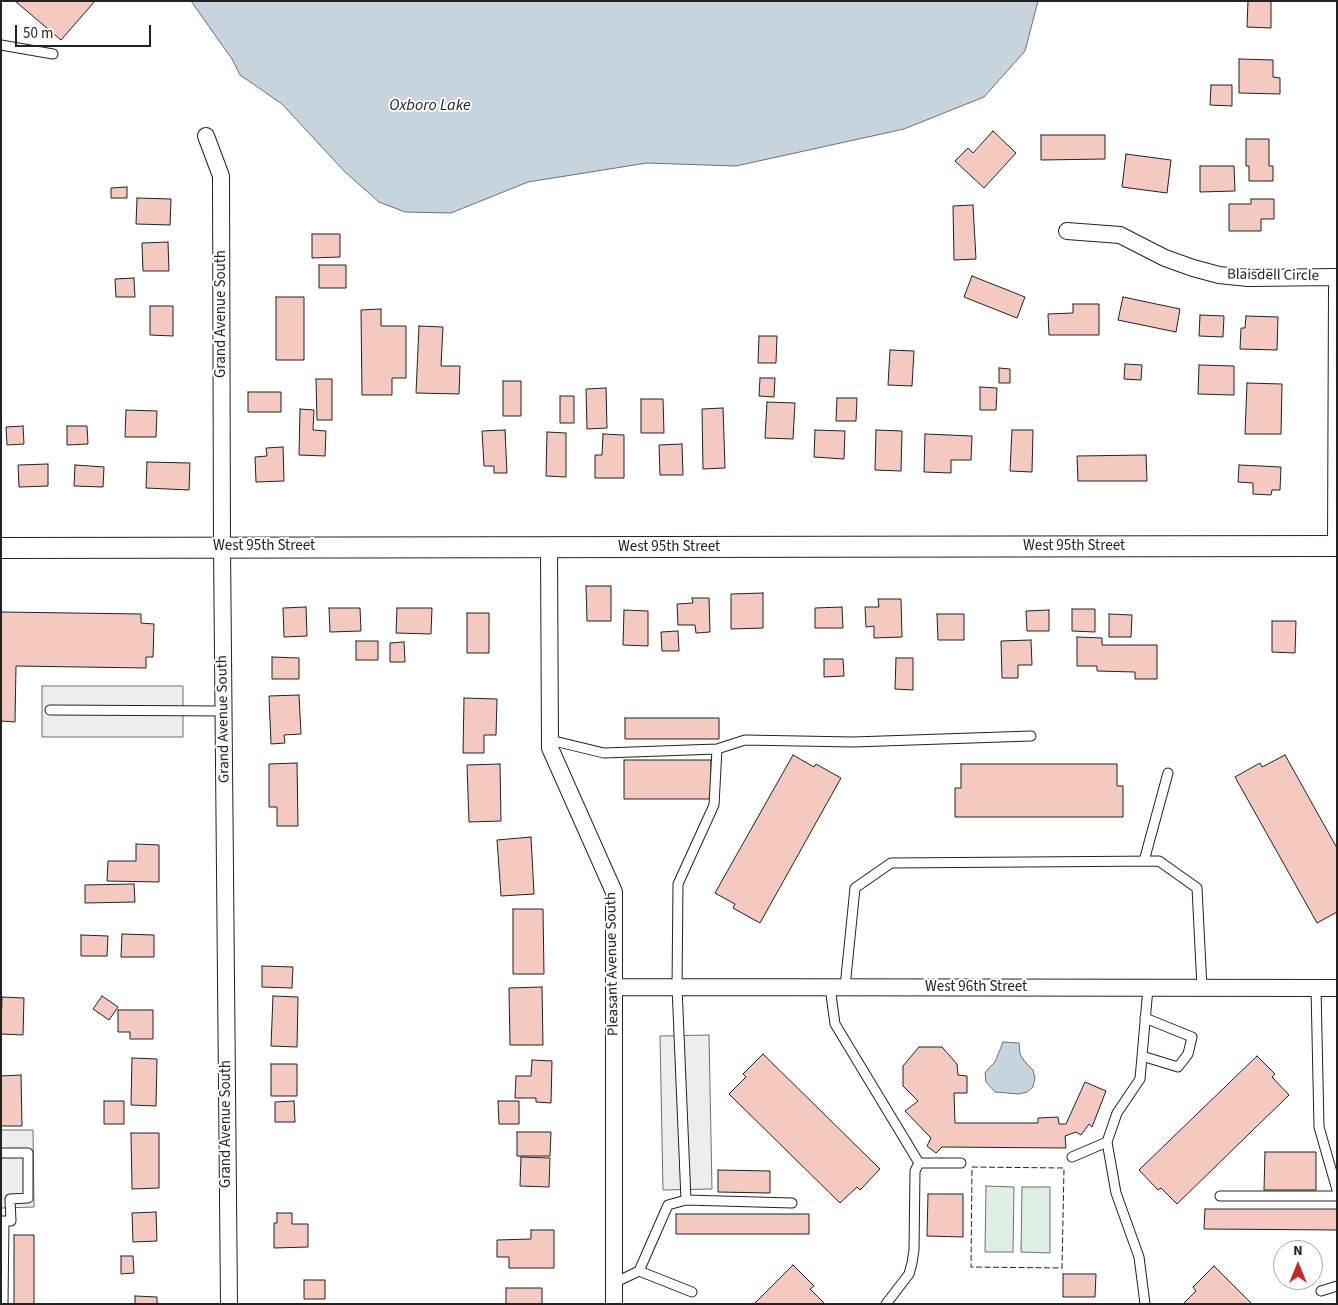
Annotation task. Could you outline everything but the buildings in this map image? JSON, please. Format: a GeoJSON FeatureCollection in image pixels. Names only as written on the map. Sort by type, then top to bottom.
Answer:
{"type":"FeatureCollection","features":[{"type":"Feature","properties":{"kind":"street","name":"Grand Avenue South"},"geometry":{"type":"LineString","coordinates":[[206,136],[221,176],[222,547],[229,1304]]}},
{"type":"Feature","properties":{"kind":"street","name":"Blaisdell Circle"},"geometry":{"type":"LineString","coordinates":[[1067,231],[1120,235],[1165,258],[1219,275],[1248,278],[1337,277]]}},
{"type":"Feature","properties":{"kind":"street"},"geometry":{"type":"LineString","coordinates":[[1336,546],[1337,288]]}},
{"type":"Feature","properties":{"kind":"street","name":"West 95th Street"},"geometry":{"type":"LineString","coordinates":[[1,548],[1336,546]]}},
{"type":"Feature","properties":{"kind":"street","name":"Pleasant Avenue South"},"geometry":{"type":"LineString","coordinates":[[549,548],[550,748],[614,892],[614,1304]]}},
{"type":"Feature","properties":{"kind":"street","name":"West 96th Street"},"geometry":{"type":"LineString","coordinates":[[614,987],[1337,988]]}},
{"type":"Feature","properties":{"kind":"lane"},"geometry":{"type":"LineString","coordinates":[[1,45],[53,54]]}},
{"type":"Feature","properties":{"kind":"lane"},"geometry":{"type":"LineString","coordinates":[[50,710],[224,711]]}},
{"type":"Feature","properties":{"kind":"lane"},"geometry":{"type":"LineString","coordinates":[[550,740],[604,753],[717,749],[745,740],[853,742],[1031,736]]}},
{"type":"Feature","properties":{"kind":"lane"},"geometry":{"type":"LineString","coordinates":[[686,1200],[677,987],[678,884],[714,806],[717,749]]}},
{"type":"Feature","properties":{"kind":"lane"},"geometry":{"type":"LineString","coordinates":[[1144,861],[1168,773]]}},
{"type":"Feature","properties":{"kind":"lane"},"geometry":{"type":"LineString","coordinates":[[919,1163],[835,1024],[837,987],[855,888],[891,863],[1159,861],[1197,888],[1202,988]]}},
{"type":"Feature","properties":{"kind":"lane"},"geometry":{"type":"LineString","coordinates":[[1145,1304],[1139,1256],[1116,1193],[1107,1142],[1117,1113],[1140,1079],[1148,988]]}},
{"type":"Feature","properties":{"kind":"lane"},"geometry":{"type":"LineString","coordinates":[[1316,988],[1319,1127],[1337,1190]]}},
{"type":"Feature","properties":{"kind":"lane"},"geometry":{"type":"LineString","coordinates":[[1142,1056],[1178,1067],[1188,1054],[1192,1037],[1146,1018]]}},
{"type":"Feature","properties":{"kind":"lane"},"geometry":{"type":"LineString","coordinates":[[1072,1157],[1107,1142]]}},
{"type":"Feature","properties":{"kind":"lane"},"geometry":{"type":"LineString","coordinates":[[1,1153],[28,1153],[28,1198],[10,1199],[11,1221],[3,1221],[3,1304]]}},
{"type":"Feature","properties":{"kind":"lane"},"geometry":{"type":"LineString","coordinates":[[919,1163],[961,1163]]}},
{"type":"Feature","properties":{"kind":"lane"},"geometry":{"type":"LineString","coordinates":[[886,1304],[909,1274],[912,1263],[914,1250],[915,1171],[919,1163]]}},
{"type":"Feature","properties":{"kind":"lane"},"geometry":{"type":"LineString","coordinates":[[1220,1196],[1337,1196]]}},
{"type":"Feature","properties":{"kind":"lane"},"geometry":{"type":"LineString","coordinates":[[614,1282],[639,1271],[668,1205],[686,1200],[792,1204]]}},
{"type":"Feature","properties":{"kind":"lane"},"geometry":{"type":"LineString","coordinates":[[639,1271],[692,1292]]}},
{"type":"Feature","properties":{"kind":"lane"},"geometry":{"type":"LineString","coordinates":[[1321,1291],[1337,1286]]}},
{"type":"Feature","properties":{"kind":"green space"},"geometry":{"type":"Polygon","coordinates":[[[986,1186],[1014,1187],[1013,1252],[985,1252],[986,1186]]]}},
{"type":"Feature","properties":{"kind":"green space"},"geometry":{"type":"Polygon","coordinates":[[[1022,1187],[1050,1187],[1050,1253],[1021,1252],[1022,1187]]]}},
{"type":"Feature","properties":{"kind":"shaded area"},"geometry":{"type":"Polygon","coordinates":[[[42,686],[183,686],[183,737],[42,737],[42,686]]]}},
{"type":"Feature","properties":{"kind":"shaded area"},"geometry":{"type":"Polygon","coordinates":[[[709,1035],[712,1189],[663,1190],[660,1036],[709,1035]]]}},
{"type":"Feature","properties":{"kind":"shaded area"},"geometry":{"type":"Polygon","coordinates":[[[1,1130],[33,1130],[34,1207],[1,1208],[1,1130]]]}},
{"type":"Feature","properties":{"kind":"water","name":"Oxboro Lake"},"geometry":{"type":"Polygon","coordinates":[[[191,1],[1038,1],[1025,51],[984,97],[904,129],[736,166],[647,163],[528,182],[451,213],[405,212],[379,202],[345,172],[282,104],[240,75],[232,59],[191,1]]]}},
{"type":"Feature","properties":{"kind":"water"},"geometry":{"type":"Polygon","coordinates":[[[1003,1042],[1019,1043],[1020,1054],[1033,1070],[1035,1078],[1033,1087],[1027,1092],[1019,1094],[995,1092],[986,1082],[985,1073],[995,1062],[1003,1042]]]}},
{"type":"Feature","properties":{"kind":"fence"},"geometry":{"type":"LineString","coordinates":[[972,1167],[1064,1168],[1062,1268],[971,1267],[972,1167]]}}]}
